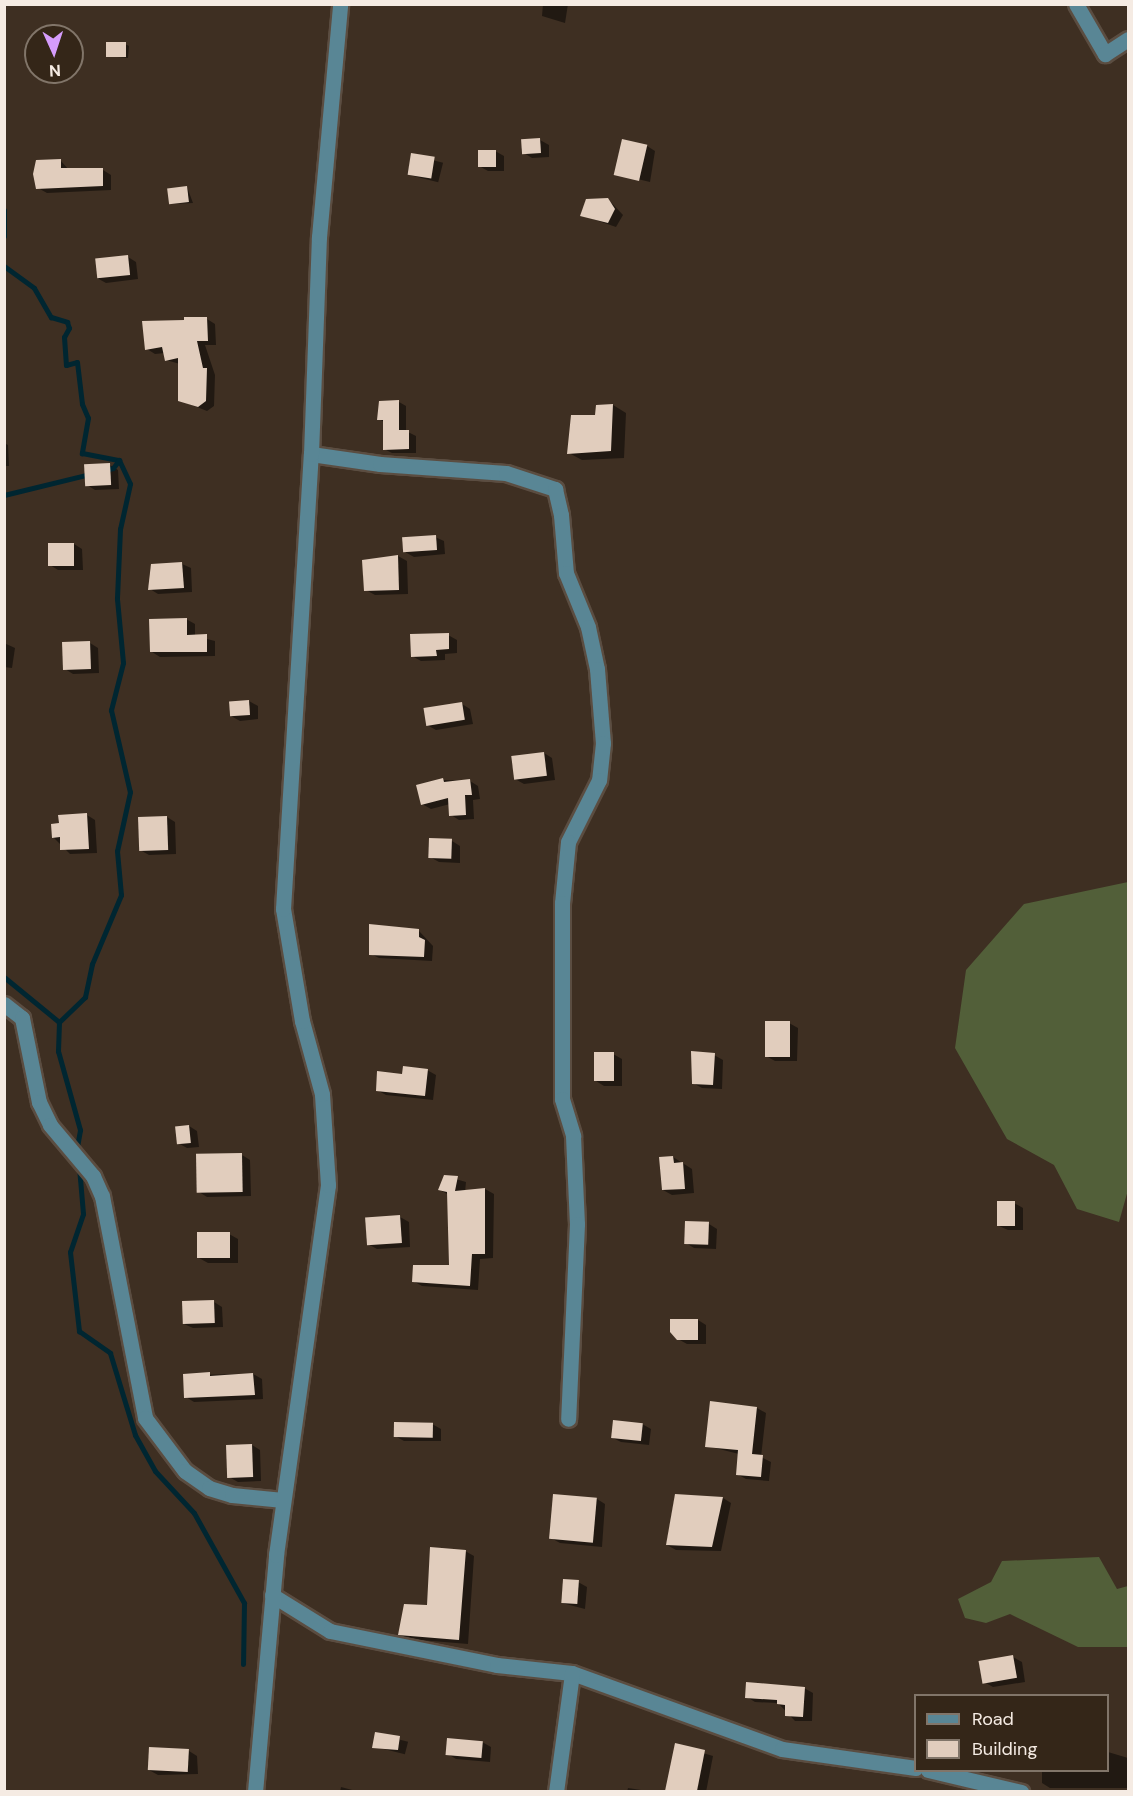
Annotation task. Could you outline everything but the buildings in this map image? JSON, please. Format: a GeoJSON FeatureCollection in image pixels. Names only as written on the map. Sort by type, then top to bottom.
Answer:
{"type":"FeatureCollection","features":[{"type":"Feature","properties":{"kind":"street"},"geometry":{"type":"LineString","coordinates":[[255,1791],[272,1595],[283,1500],[328,1185],[322,1094],[302,1021],[283,909],[311,454],[320,237],[340,4]]}},
{"type":"Feature","properties":{"kind":"street"},"geometry":{"type":"LineString","coordinates":[[1076,4],[1105,54],[1128,39]]}},
{"type":"Feature","properties":{"kind":"street"},"geometry":{"type":"LineString","coordinates":[[311,454],[380,464],[506,473],[555,489],[561,515],[566,573],[588,627],[597,669],[603,743],[599,780],[568,842],[561,912],[562,1099],[573,1136],[578,1224],[568,1419]]}},
{"type":"Feature","properties":{"kind":"street"},"geometry":{"type":"LineString","coordinates":[[4,1004],[22,1018],[39,1102],[50,1125],[93,1176],[102,1196],[145,1418],[185,1471],[208,1488],[232,1495],[283,1500]]}},
{"type":"Feature","properties":{"kind":"street"},"geometry":{"type":"LineString","coordinates":[[272,1595],[330,1631],[497,1665],[572,1672],[782,1749],[914,1768]]}},
{"type":"Feature","properties":{"kind":"street"},"geometry":{"type":"LineString","coordinates":[[556,1791],[572,1672]]}},
{"type":"Feature","properties":{"kind":"street"},"geometry":{"type":"LineString","coordinates":[[937,1772],[1021,1791]]}},
{"type":"Feature","properties":{"kind":"green space"},"geometry":{"type":"Polygon","coordinates":[[[1128,882],[1128,1190],[1119,1222],[1077,1209],[1054,1165],[1007,1139],[955,1048],[966,970],[1024,904],[1128,882]]]}},
{"type":"Feature","properties":{"kind":"green space"},"geometry":{"type":"Polygon","coordinates":[[[1099,1557],[1117,1589],[1128,1586],[1128,1647],[1078,1647],[1010,1614],[986,1623],[965,1618],[958,1599],[991,1582],[1002,1561],[1099,1557]]]}},
{"type":"Feature","properties":{"kind":"waterway"},"geometry":{"type":"LineString","coordinates":[[4,210],[4,236]]}},
{"type":"Feature","properties":{"kind":"waterway"},"geometry":{"type":"LineString","coordinates":[[4,266],[34,288],[51,317],[67,322],[69,328],[64,337],[66,365],[77,362],[82,404],[88,418],[82,453],[119,460],[130,484],[120,529],[117,599],[123,663],[111,710],[130,792],[117,851],[121,895],[92,964],[85,997],[59,1022]]}},
{"type":"Feature","properties":{"kind":"waterway"},"geometry":{"type":"LineString","coordinates":[[105,470],[113,468],[119,460]]}},
{"type":"Feature","properties":{"kind":"waterway"},"geometry":{"type":"LineString","coordinates":[[4,495],[90,474]]}},
{"type":"Feature","properties":{"kind":"waterway"},"geometry":{"type":"LineString","coordinates":[[4,977],[59,1022],[58,1051],[80,1130],[76,1152]]}},
{"type":"Feature","properties":{"kind":"waterway"},"geometry":{"type":"LineString","coordinates":[[79,1167],[83,1214],[70,1252],[79,1331],[110,1353],[135,1435],[155,1471],[194,1513],[244,1603],[243,1664]]}}]}
